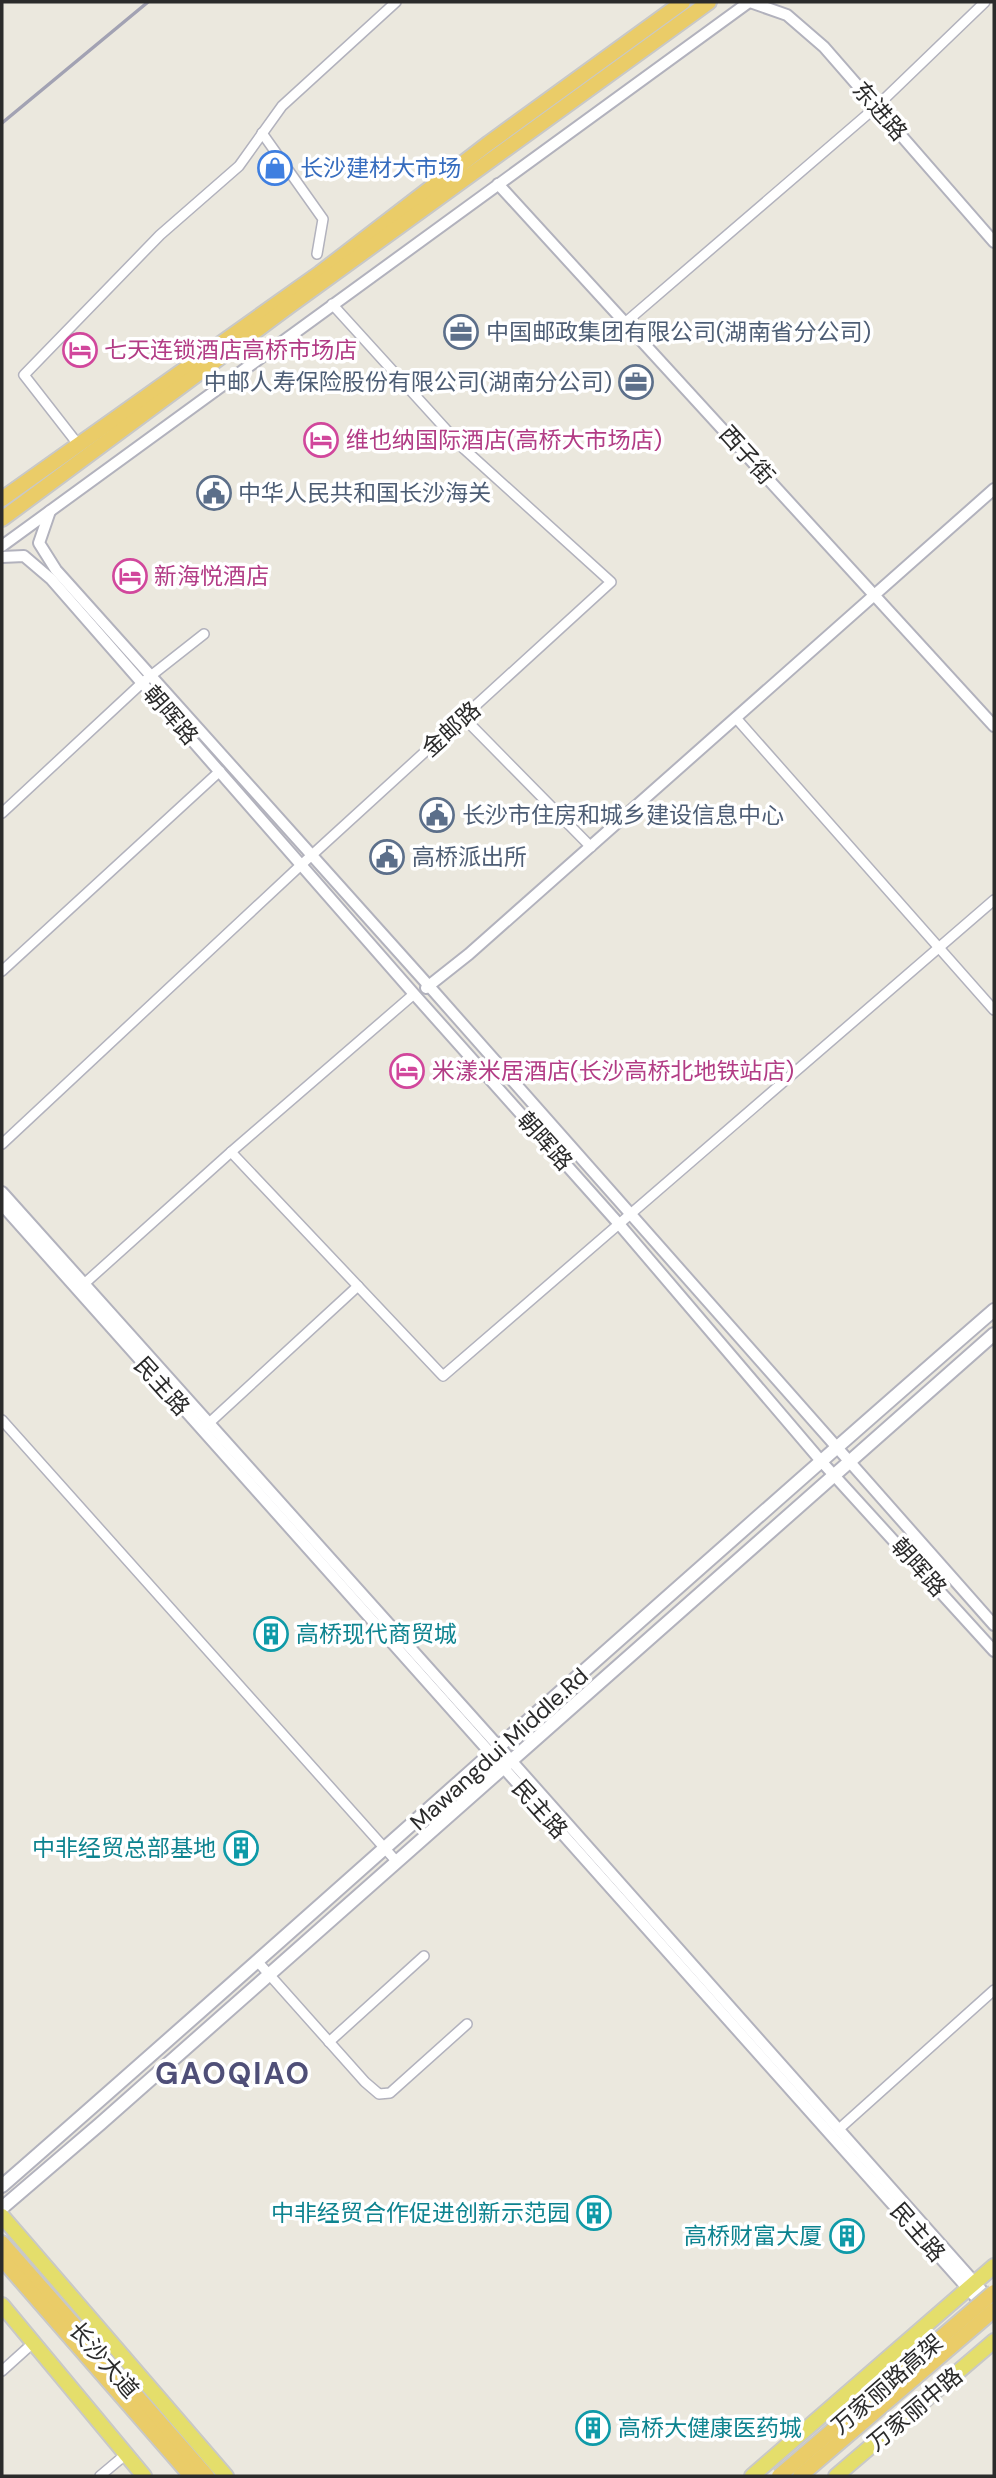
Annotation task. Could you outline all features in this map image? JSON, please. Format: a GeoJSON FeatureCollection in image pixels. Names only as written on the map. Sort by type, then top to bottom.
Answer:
{"type":"FeatureCollection","features":[{"type":"Feature","properties":{"kind":"highway"},"geometry":{"type":"LineString","coordinates":[[2,499],[77,443],[320,273],[489,143],[688,7],[710,2]]}},
{"type":"Feature","properties":{"kind":"highway"},"geometry":{"type":"LineString","coordinates":[[2,519],[688,7]]}},
{"type":"Feature","properties":{"kind":"highway","name":"长沙大道"},"geometry":{"type":"LineString","coordinates":[[2,2243],[207,2476]]}},
{"type":"Feature","properties":{"kind":"highway","name":"长沙大道"},"geometry":{"type":"LineString","coordinates":[[2,2259],[191,2476]]}},
{"type":"Feature","properties":{"kind":"highway","name":"万家丽路高架"},"geometry":{"type":"LineString","coordinates":[[779,2476],[994,2292]]}},
{"type":"Feature","properties":{"kind":"highway","name":"万家丽路高架"},"geometry":{"type":"LineString","coordinates":[[800,2476],[994,2311]]}},
{"type":"Feature","properties":{"kind":"main road","name":"Mawangdui Middle.Rd"},"geometry":{"type":"LineString","coordinates":[[2,2186],[386,1850],[836,1447],[994,1310]]}},
{"type":"Feature","properties":{"kind":"main road","name":"Mawangdui Middle.Rd"},"geometry":{"type":"LineString","coordinates":[[2,2208],[835,1474],[992,1341]]}},
{"type":"Feature","properties":{"kind":"main road"},"geometry":{"type":"LineString","coordinates":[[2,2216],[226,2476]]}},
{"type":"Feature","properties":{"kind":"main road"},"geometry":{"type":"LineString","coordinates":[[752,2476],[994,2266]]}},
{"type":"Feature","properties":{"kind":"main road"},"geometry":{"type":"LineString","coordinates":[[2,2305],[144,2476]]}},
{"type":"Feature","properties":{"kind":"main road","name":"万家丽中路"},"geometry":{"type":"LineString","coordinates":[[836,2476],[994,2341]]}},
{"type":"Feature","properties":{"kind":"street"},"geometry":{"type":"LineString","coordinates":[[77,443],[24,375],[160,235],[239,166],[282,107],[396,2]]}},
{"type":"Feature","properties":{"kind":"street"},"geometry":{"type":"LineString","coordinates":[[2,546],[749,2]]}},
{"type":"Feature","properties":{"kind":"street","name":"东进路"},"geometry":{"type":"LineString","coordinates":[[749,2],[787,15],[824,47],[994,242]]}},
{"type":"Feature","properties":{"kind":"street"},"geometry":{"type":"LineString","coordinates":[[626,322],[876,107],[985,2]]}},
{"type":"Feature","properties":{"kind":"street"},"geometry":{"type":"LineString","coordinates":[[262,134],[323,219],[317,254]]}},
{"type":"Feature","properties":{"kind":"street","name":"西子街"},"geometry":{"type":"LineString","coordinates":[[498,184],[994,726]]}},
{"type":"Feature","properties":{"kind":"street","name":"金邮路"},"geometry":{"type":"LineString","coordinates":[[2,1144],[300,865],[611,582],[462,447],[332,304]]}},
{"type":"Feature","properties":{"kind":"street"},"geometry":{"type":"LineString","coordinates":[[84,1284],[230,1152],[414,994],[429,986],[469,954],[994,489]]}},
{"type":"Feature","properties":{"kind":"street","name":"朝晖路"},"geometry":{"type":"LineString","coordinates":[[50,511],[39,543],[56,570],[148,679],[220,771],[619,1224],[821,1461],[994,1650]]}},
{"type":"Feature","properties":{"kind":"street","name":"朝晖路"},"geometry":{"type":"LineString","coordinates":[[2,557],[24,556],[51,579],[148,679],[429,986],[994,1625]]}},
{"type":"Feature","properties":{"kind":"street"},"geometry":{"type":"LineString","coordinates":[[2,813],[148,679],[204,634]]}},
{"type":"Feature","properties":{"kind":"street"},"geometry":{"type":"LineString","coordinates":[[464,718],[591,847]]}},
{"type":"Feature","properties":{"kind":"street"},"geometry":{"type":"LineString","coordinates":[[736,718],[994,1010]]}},
{"type":"Feature","properties":{"kind":"street"},"geometry":{"type":"LineString","coordinates":[[2,971],[220,771]]}},
{"type":"Feature","properties":{"kind":"street"},"geometry":{"type":"LineString","coordinates":[[230,1152],[443,1376],[994,900]]}},
{"type":"Feature","properties":{"kind":"street","name":"民主路"},"geometry":{"type":"LineString","coordinates":[[2,1192],[496,1752]]}},
{"type":"Feature","properties":{"kind":"street","name":"民主路"},"geometry":{"type":"LineString","coordinates":[[2,1205],[839,2129],[972,2286],[994,2319]]}},
{"type":"Feature","properties":{"kind":"street"},"geometry":{"type":"LineString","coordinates":[[208,1424],[358,1286]]}},
{"type":"Feature","properties":{"kind":"street"},"geometry":{"type":"LineString","coordinates":[[2,1420],[397,1862]]}},
{"type":"Feature","properties":{"kind":"street","name":"民主路"},"geometry":{"type":"LineString","coordinates":[[507,1764],[972,2286],[994,2304]]}},
{"type":"Feature","properties":{"kind":"street"},"geometry":{"type":"LineString","coordinates":[[329,2042],[424,1956]]}},
{"type":"Feature","properties":{"kind":"street"},"geometry":{"type":"LineString","coordinates":[[258,1962],[371,2089],[385,2095],[390,2094],[467,2024]]}},
{"type":"Feature","properties":{"kind":"street"},"geometry":{"type":"LineString","coordinates":[[839,2129],[994,1990]]}},
{"type":"Feature","properties":{"kind":"street"},"geometry":{"type":"LineString","coordinates":[[2,2371],[33,2343]]}},
{"type":"Feature","properties":{"kind":"street"},"geometry":{"type":"LineString","coordinates":[[100,2476],[124,2455]]}},
{"type":"Feature","properties":{"kind":"railway"},"geometry":{"type":"LineString","coordinates":[[2,123],[148,2]]}},
{"type":"Feature","properties":{"kind":"place","name":"长沙建材大市场"},"geometry":{"type":"Point","coordinates":[275,168]}},
{"type":"Feature","properties":{"kind":"place","name":"中国邮政集团有限公司(湖南省分公司)"},"geometry":{"type":"Point","coordinates":[461,332]}},
{"type":"Feature","properties":{"kind":"place","name":"七天连锁酒店高桥市场店"},"geometry":{"type":"Point","coordinates":[80,350]}},
{"type":"Feature","properties":{"kind":"place","name":"中邮人寿保险股份有限公司(湖南分公司)"},"geometry":{"type":"Point","coordinates":[636,382]}},
{"type":"Feature","properties":{"kind":"place","name":"维也纳国际酒店(高桥大市场店)"},"geometry":{"type":"Point","coordinates":[321,440]}},
{"type":"Feature","properties":{"kind":"place","name":"中华人民共和国长沙海关"},"geometry":{"type":"Point","coordinates":[214,493]}},
{"type":"Feature","properties":{"kind":"place","name":"新海悦酒店"},"geometry":{"type":"Point","coordinates":[130,576]}},
{"type":"Feature","properties":{"kind":"place","name":"长沙市住房和城乡建设信息中心"},"geometry":{"type":"Point","coordinates":[437,815]}},
{"type":"Feature","properties":{"kind":"place","name":"高桥派出所"},"geometry":{"type":"Point","coordinates":[387,857]}},
{"type":"Feature","properties":{"kind":"place","name":"米漾米居酒店(长沙高桥北地铁站店)"},"geometry":{"type":"Point","coordinates":[407,1071]}},
{"type":"Feature","properties":{"kind":"place","name":"高桥现代商贸城"},"geometry":{"type":"Point","coordinates":[271,1634]}},
{"type":"Feature","properties":{"kind":"place","name":"中非经贸总部基地"},"geometry":{"type":"Point","coordinates":[241,1848]}},
{"type":"Feature","properties":{"kind":"place","name":"中非经贸合作促进创新示范园"},"geometry":{"type":"Point","coordinates":[594,2213]}},
{"type":"Feature","properties":{"kind":"place","name":"高桥财富大厦"},"geometry":{"type":"Point","coordinates":[847,2236]}},
{"type":"Feature","properties":{"kind":"place","name":"高桥大健康医药城"},"geometry":{"type":"Point","coordinates":[593,2428]}},
{"type":"Feature","properties":{"kind":"district","name":"GAOQIAO"},"geometry":{"type":"Point","coordinates":[233,2074]}}]}
